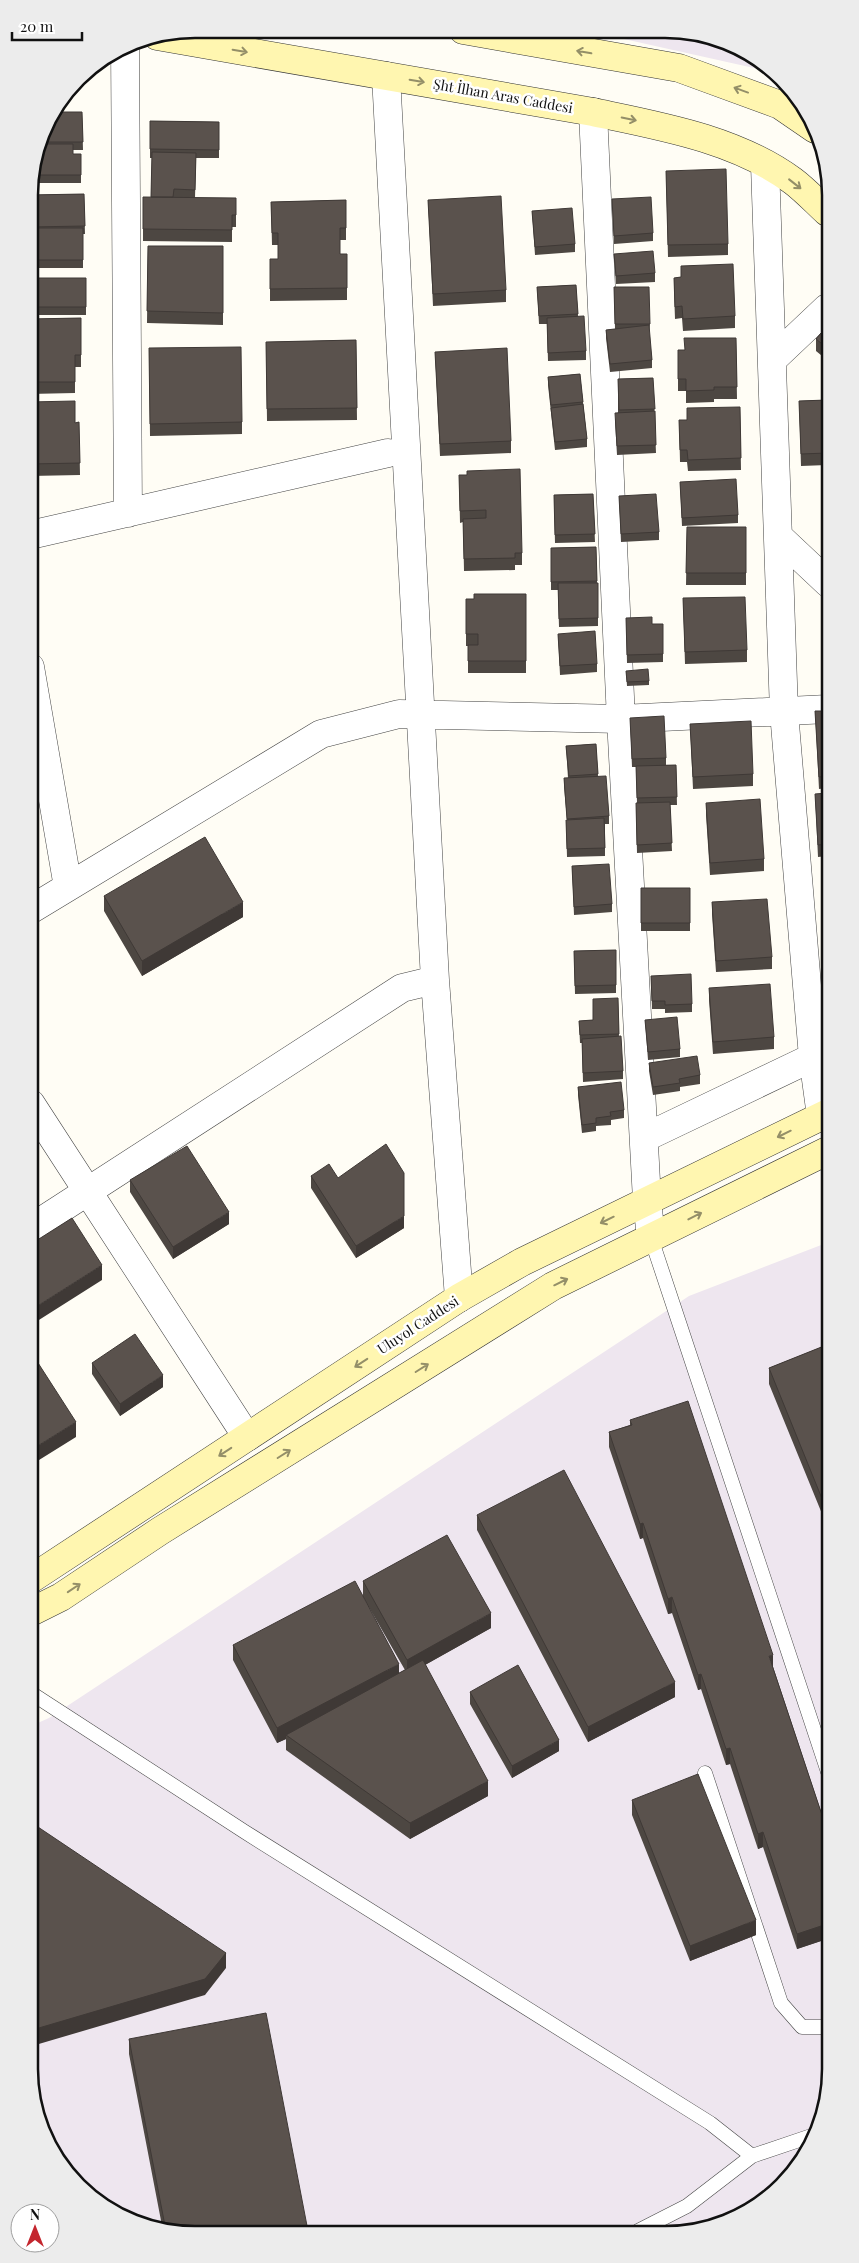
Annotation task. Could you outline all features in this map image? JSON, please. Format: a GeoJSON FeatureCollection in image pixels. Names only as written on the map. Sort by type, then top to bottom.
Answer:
{"type":"FeatureCollection","features":[{"type":"Feature","properties":{"kind":"main road"},"geometry":{"type":"LineString","coordinates":[[505,37],[679,68],[784,95],[795,107]]}},
{"type":"Feature","properties":{"kind":"main road","name":"Şht İlhan Aras Caddesi"},"geometry":{"type":"LineString","coordinates":[[176,39],[652,124],[709,140],[764,165],[792,181],[822,208]]}},
{"type":"Feature","properties":{"kind":"main road","name":"Uluyol Caddesi"},"geometry":{"type":"LineString","coordinates":[[37,1575],[459,1298],[522,1262],[822,1117]]}},
{"type":"Feature","properties":{"kind":"main road"},"geometry":{"type":"LineString","coordinates":[[37,1609],[61,1597],[168,1526],[552,1286],[821,1153]]}},
{"type":"Feature","properties":{"kind":"street"},"geometry":{"type":"LineString","coordinates":[[125,54],[128,513]]}},
{"type":"Feature","properties":{"kind":"street"},"geometry":{"type":"LineString","coordinates":[[386,76],[435,980],[459,1298]]}},
{"type":"Feature","properties":{"kind":"street"},"geometry":{"type":"LineString","coordinates":[[592,112],[621,719],[647,1200],[651,1238]]}},
{"type":"Feature","properties":{"kind":"street"},"geometry":{"type":"LineString","coordinates":[[644,1138],[821,1054],[784,712],[764,165]]}},
{"type":"Feature","properties":{"kind":"street"},"geometry":{"type":"LineString","coordinates":[[772,360],[822,313]]}},
{"type":"Feature","properties":{"kind":"street"},"geometry":{"type":"LineString","coordinates":[[38,534],[388,453]]}},
{"type":"Feature","properties":{"kind":"street"},"geometry":{"type":"LineString","coordinates":[[778,536],[822,577]]}},
{"type":"Feature","properties":{"kind":"street"},"geometry":{"type":"LineString","coordinates":[[38,905],[322,734],[399,714],[621,719],[822,709]]}},
{"type":"Feature","properties":{"kind":"street"},"geometry":{"type":"LineString","coordinates":[[38,712],[68,887]]}},
{"type":"Feature","properties":{"kind":"street"},"geometry":{"type":"LineString","coordinates":[[37,1224],[402,988],[435,980]]}},
{"type":"Feature","properties":{"kind":"street"},"geometry":{"type":"LineString","coordinates":[[38,1115],[247,1437]]}},
{"type":"Feature","properties":{"kind":"lane"},"geometry":{"type":"LineString","coordinates":[[651,1238],[821,1749]]}},
{"type":"Feature","properties":{"kind":"lane"},"geometry":{"type":"LineString","coordinates":[[37,1697],[253,1837],[710,2123],[752,2156]]}},
{"type":"Feature","properties":{"kind":"lane"},"geometry":{"type":"LineString","coordinates":[[705,1773],[782,2003],[802,2027],[821,2027]]}},
{"type":"Feature","properties":{"kind":"lane"},"geometry":{"type":"LineString","coordinates":[[648,2226],[687,2206],[752,2156],[805,2138]]}},
{"type":"Feature","properties":{"kind":"shaded area"},"geometry":{"type":"Polygon","coordinates":[[[615,37],[665,37],[695,41],[715,46],[734,54],[759,69],[615,37]]]}},
{"type":"Feature","properties":{"kind":"shaded area"},"geometry":{"type":"Polygon","coordinates":[[[821,1245],[821,2079],[810,2129],[795,2156],[768,2187],[752,2199],[725,2214],[685,2224],[665,2226],[194,2226],[174,2224],[144,2217],[107,2199],[83,2180],[64,2156],[46,2119],[38,2079],[37,1723],[49,1718],[689,1296],[821,1245]]]}},
{"type":"Feature","properties":{"kind":"building"},"geometry":{"type":"Polygon","coordinates":[[[61,112],[82,112],[83,142],[47,142],[61,112]]]}},
{"type":"Feature","properties":{"kind":"building"},"geometry":{"type":"Polygon","coordinates":[[[150,121],[219,122],[219,150],[150,149],[150,121]]]}},
{"type":"Feature","properties":{"kind":"building"},"geometry":{"type":"Polygon","coordinates":[[[46,144],[73,144],[73,154],[81,154],[81,175],[39,175],[46,144]]]}},
{"type":"Feature","properties":{"kind":"building"},"geometry":{"type":"Polygon","coordinates":[[[152,152],[196,153],[195,190],[174,189],[173,197],[151,197],[152,152]]]}},
{"type":"Feature","properties":{"kind":"building"},"geometry":{"type":"Polygon","coordinates":[[[726,169],[728,244],[668,245],[666,171],[726,169]]]}},
{"type":"Feature","properties":{"kind":"building"},"geometry":{"type":"Polygon","coordinates":[[[84,194],[85,226],[38,227],[38,195],[84,194]]]}},
{"type":"Feature","properties":{"kind":"building"},"geometry":{"type":"Polygon","coordinates":[[[501,196],[506,290],[433,294],[428,200],[501,196]]]}},
{"type":"Feature","properties":{"kind":"building"},"geometry":{"type":"Polygon","coordinates":[[[143,197],[236,198],[236,215],[232,215],[232,230],[143,229],[143,197]]]}},
{"type":"Feature","properties":{"kind":"building"},"geometry":{"type":"Polygon","coordinates":[[[651,197],[653,233],[614,236],[612,199],[651,197]]]}},
{"type":"Feature","properties":{"kind":"building"},"geometry":{"type":"Polygon","coordinates":[[[346,200],[346,228],[340,228],[340,254],[347,254],[347,288],[270,289],[270,259],[278,259],[278,233],[272,233],[271,202],[346,200]]]}},
{"type":"Feature","properties":{"kind":"building"},"geometry":{"type":"Polygon","coordinates":[[[572,208],[575,244],[535,247],[532,211],[572,208]]]}},
{"type":"Feature","properties":{"kind":"building"},"geometry":{"type":"Polygon","coordinates":[[[38,228],[83,228],[83,260],[38,260],[38,228]]]}},
{"type":"Feature","properties":{"kind":"building"},"geometry":{"type":"Polygon","coordinates":[[[148,246],[223,246],[223,313],[147,311],[148,246]]]}},
{"type":"Feature","properties":{"kind":"building"},"geometry":{"type":"Polygon","coordinates":[[[653,251],[655,273],[616,276],[614,254],[653,251]]]}},
{"type":"Feature","properties":{"kind":"building"},"geometry":{"type":"Polygon","coordinates":[[[733,264],[735,316],[683,319],[682,306],[675,307],[674,278],[681,277],[681,266],[733,264]]]}},
{"type":"Feature","properties":{"kind":"building"},"geometry":{"type":"Polygon","coordinates":[[[38,278],[86,278],[86,307],[38,307],[38,278]]]}},
{"type":"Feature","properties":{"kind":"building"},"geometry":{"type":"Polygon","coordinates":[[[576,285],[578,314],[539,316],[537,287],[576,285]]]}},
{"type":"Feature","properties":{"kind":"building"},"geometry":{"type":"Polygon","coordinates":[[[614,287],[649,287],[650,324],[615,324],[614,287]]]}},
{"type":"Feature","properties":{"kind":"building"},"geometry":{"type":"Polygon","coordinates":[[[584,316],[586,351],[548,353],[547,318],[584,316]]]}},
{"type":"Feature","properties":{"kind":"building"},"geometry":{"type":"Polygon","coordinates":[[[81,318],[81,355],[75,355],[75,382],[38,382],[38,319],[81,318]]]}},
{"type":"Feature","properties":{"kind":"building"},"geometry":{"type":"Polygon","coordinates":[[[649,325],[652,360],[610,364],[606,330],[649,325]]]}},
{"type":"Feature","properties":{"kind":"building"},"geometry":{"type":"Polygon","coordinates":[[[822,332],[822,344],[816,339],[822,332]]]}},
{"type":"Feature","properties":{"kind":"building"},"geometry":{"type":"Polygon","coordinates":[[[684,338],[736,338],[737,387],[714,387],[714,390],[686,391],[686,379],[678,379],[678,350],[685,350],[684,338]]]}},
{"type":"Feature","properties":{"kind":"building"},"geometry":{"type":"Polygon","coordinates":[[[356,340],[357,408],[267,409],[266,342],[356,340]]]}},
{"type":"Feature","properties":{"kind":"building"},"geometry":{"type":"Polygon","coordinates":[[[241,347],[242,422],[150,424],[149,348],[241,347]]]}},
{"type":"Feature","properties":{"kind":"building"},"geometry":{"type":"Polygon","coordinates":[[[507,348],[511,441],[440,444],[435,352],[507,348]]]}},
{"type":"Feature","properties":{"kind":"building"},"geometry":{"type":"Polygon","coordinates":[[[580,374],[583,402],[551,405],[548,377],[580,374]]]}},
{"type":"Feature","properties":{"kind":"building"},"geometry":{"type":"Polygon","coordinates":[[[653,378],[655,409],[619,410],[618,379],[653,378]]]}},
{"type":"Feature","properties":{"kind":"building"},"geometry":{"type":"Polygon","coordinates":[[[822,400],[822,453],[801,454],[799,401],[822,400]]]}},
{"type":"Feature","properties":{"kind":"building"},"geometry":{"type":"Polygon","coordinates":[[[75,401],[75,423],[79,422],[80,463],[38,464],[38,402],[75,401]]]}},
{"type":"Feature","properties":{"kind":"building"},"geometry":{"type":"Polygon","coordinates":[[[583,404],[587,439],[555,442],[551,408],[583,404]]]}},
{"type":"Feature","properties":{"kind":"building"},"geometry":{"type":"Polygon","coordinates":[[[740,407],[741,458],[688,460],[687,450],[680,450],[679,420],[687,420],[687,408],[740,407]]]}},
{"type":"Feature","properties":{"kind":"building"},"geometry":{"type":"Polygon","coordinates":[[[655,411],[656,445],[617,446],[615,413],[655,411]]]}},
{"type":"Feature","properties":{"kind":"building"},"geometry":{"type":"Polygon","coordinates":[[[520,469],[522,553],[515,553],[515,558],[464,559],[463,519],[486,518],[486,510],[460,511],[459,475],[467,475],[467,471],[520,469]]]}},
{"type":"Feature","properties":{"kind":"building"},"geometry":{"type":"Polygon","coordinates":[[[736,479],[738,515],[682,518],[680,482],[736,479]]]}},
{"type":"Feature","properties":{"kind":"building"},"geometry":{"type":"Polygon","coordinates":[[[593,494],[595,534],[555,535],[554,495],[593,494]]]}},
{"type":"Feature","properties":{"kind":"building"},"geometry":{"type":"Polygon","coordinates":[[[656,494],[659,532],[621,534],[619,496],[656,494]]]}},
{"type":"Feature","properties":{"kind":"building"},"geometry":{"type":"Polygon","coordinates":[[[687,527],[746,527],[746,573],[686,573],[687,527]]]}},
{"type":"Feature","properties":{"kind":"building"},"geometry":{"type":"Polygon","coordinates":[[[596,547],[597,581],[551,582],[551,548],[596,547]]]}},
{"type":"Feature","properties":{"kind":"building"},"geometry":{"type":"Polygon","coordinates":[[[558,583],[598,583],[598,618],[559,619],[558,583]]]}},
{"type":"Feature","properties":{"kind":"building"},"geometry":{"type":"Polygon","coordinates":[[[474,594],[526,594],[526,661],[468,661],[468,645],[478,645],[478,634],[466,634],[466,599],[474,599],[474,594]]]}},
{"type":"Feature","properties":{"kind":"building"},"geometry":{"type":"Polygon","coordinates":[[[745,597],[747,650],[685,652],[683,598],[745,597]]]}},
{"type":"Feature","properties":{"kind":"building"},"geometry":{"type":"Polygon","coordinates":[[[652,617],[652,624],[663,624],[663,654],[627,655],[626,618],[652,617]]]}},
{"type":"Feature","properties":{"kind":"building"},"geometry":{"type":"Polygon","coordinates":[[[595,631],[597,664],[560,666],[558,634],[595,631]]]}},
{"type":"Feature","properties":{"kind":"building"},"geometry":{"type":"Polygon","coordinates":[[[648,669],[649,681],[627,682],[626,671],[648,669]]]}},
{"type":"Feature","properties":{"kind":"building"},"geometry":{"type":"Polygon","coordinates":[[[815,711],[822,711],[822,777],[819,777],[815,711]]]}},
{"type":"Feature","properties":{"kind":"building"},"geometry":{"type":"Polygon","coordinates":[[[664,716],[666,758],[632,759],[630,718],[664,716]]]}},
{"type":"Feature","properties":{"kind":"building"},"geometry":{"type":"Polygon","coordinates":[[[751,721],[753,774],[693,777],[690,724],[751,721]]]}},
{"type":"Feature","properties":{"kind":"building"},"geometry":{"type":"Polygon","coordinates":[[[596,744],[598,774],[569,776],[566,746],[596,744]]]}},
{"type":"Feature","properties":{"kind":"building"},"geometry":{"type":"Polygon","coordinates":[[[676,765],[677,797],[637,798],[636,766],[676,765]]]}},
{"type":"Feature","properties":{"kind":"building"},"geometry":{"type":"Polygon","coordinates":[[[606,776],[609,816],[567,819],[564,778],[606,776]]]}},
{"type":"Feature","properties":{"kind":"building"},"geometry":{"type":"Polygon","coordinates":[[[822,793],[822,845],[818,845],[815,794],[822,793]]]}},
{"type":"Feature","properties":{"kind":"building"},"geometry":{"type":"Polygon","coordinates":[[[760,799],[764,859],[710,863],[706,803],[760,799]]]}},
{"type":"Feature","properties":{"kind":"building"},"geometry":{"type":"Polygon","coordinates":[[[670,802],[672,843],[637,845],[636,803],[670,802]]]}},
{"type":"Feature","properties":{"kind":"building"},"geometry":{"type":"Polygon","coordinates":[[[604,818],[605,848],[567,849],[566,820],[604,818]]]}},
{"type":"Feature","properties":{"kind":"building"},"geometry":{"type":"Polygon","coordinates":[[[205,837],[243,902],[142,961],[104,896],[205,837]]]}},
{"type":"Feature","properties":{"kind":"building"},"geometry":{"type":"Polygon","coordinates":[[[609,864],[612,904],[574,907],[572,866],[609,864]]]}},
{"type":"Feature","properties":{"kind":"building"},"geometry":{"type":"Polygon","coordinates":[[[641,888],[690,888],[690,923],[641,923],[641,888]]]}},
{"type":"Feature","properties":{"kind":"building"},"geometry":{"type":"Polygon","coordinates":[[[767,899],[772,957],[716,961],[712,902],[767,899]]]}},
{"type":"Feature","properties":{"kind":"building"},"geometry":{"type":"Polygon","coordinates":[[[616,950],[616,985],[575,986],[574,951],[616,950]]]}},
{"type":"Feature","properties":{"kind":"building"},"geometry":{"type":"Polygon","coordinates":[[[691,974],[692,1004],[665,1005],[665,1001],[652,1001],[651,976],[691,974]]]}},
{"type":"Feature","properties":{"kind":"building"},"geometry":{"type":"Polygon","coordinates":[[[770,984],[774,1037],[713,1042],[709,988],[770,984]]]}},
{"type":"Feature","properties":{"kind":"building"},"geometry":{"type":"Polygon","coordinates":[[[618,998],[619,1034],[580,1035],[579,1021],[593,1020],[593,999],[618,998]]]}},
{"type":"Feature","properties":{"kind":"building"},"geometry":{"type":"Polygon","coordinates":[[[677,1017],[680,1049],[648,1052],[645,1020],[677,1017]]]}},
{"type":"Feature","properties":{"kind":"building"},"geometry":{"type":"Polygon","coordinates":[[[621,1036],[623,1071],[583,1073],[582,1039],[621,1036]]]}},
{"type":"Feature","properties":{"kind":"building"},"geometry":{"type":"Polygon","coordinates":[[[697,1056],[700,1075],[679,1079],[680,1083],[653,1087],[649,1063],[697,1056]]]}},
{"type":"Feature","properties":{"kind":"building"},"geometry":{"type":"Polygon","coordinates":[[[621,1082],[624,1110],[610,1112],[611,1116],[596,1118],[596,1123],[582,1125],[578,1087],[621,1082]]]}},
{"type":"Feature","properties":{"kind":"building"},"geometry":{"type":"Polygon","coordinates":[[[386,1144],[404,1173],[404,1216],[356,1246],[311,1176],[329,1164],[338,1178],[386,1144]]]}},
{"type":"Feature","properties":{"kind":"building"},"geometry":{"type":"Polygon","coordinates":[[[187,1146],[229,1212],[173,1247],[130,1180],[187,1146]]]}},
{"type":"Feature","properties":{"kind":"building"},"geometry":{"type":"Polygon","coordinates":[[[72,1218],[102,1265],[37,1306],[37,1240],[72,1218]]]}},
{"type":"Feature","properties":{"kind":"building"},"geometry":{"type":"Polygon","coordinates":[[[135,1334],[163,1375],[120,1404],[92,1363],[135,1334]]]}},
{"type":"Feature","properties":{"kind":"building"},"geometry":{"type":"Polygon","coordinates":[[[821,1347],[821,1497],[769,1368],[821,1347]]]}},
{"type":"Feature","properties":{"kind":"building"},"geometry":{"type":"Polygon","coordinates":[[[37,1362],[76,1422],[37,1446],[37,1362]]]}},
{"type":"Feature","properties":{"kind":"building"},"geometry":{"type":"Polygon","coordinates":[[[688,1401],[773,1655],[769,1656],[821,1812],[821,1926],[797,1934],[763,1832],[758,1834],[730,1748],[726,1749],[701,1674],[698,1675],[672,1597],[668,1599],[643,1523],[640,1524],[609,1432],[632,1425],[630,1420],[688,1401]]]}},
{"type":"Feature","properties":{"kind":"building"},"geometry":{"type":"Polygon","coordinates":[[[564,1470],[675,1682],[588,1727],[477,1515],[564,1470]]]}},
{"type":"Feature","properties":{"kind":"building"},"geometry":{"type":"Polygon","coordinates":[[[447,1535],[491,1613],[407,1660],[363,1581],[447,1535]]]}},
{"type":"Feature","properties":{"kind":"building"},"geometry":{"type":"Polygon","coordinates":[[[355,1581],[399,1664],[277,1728],[233,1645],[355,1581]]]}},
{"type":"Feature","properties":{"kind":"building"},"geometry":{"type":"Polygon","coordinates":[[[423,1660],[488,1781],[410,1823],[286,1735],[423,1660]]]}},
{"type":"Feature","properties":{"kind":"building"},"geometry":{"type":"Polygon","coordinates":[[[518,1665],[559,1740],[512,1766],[470,1692],[518,1665]]]}},
{"type":"Feature","properties":{"kind":"building"},"geometry":{"type":"Polygon","coordinates":[[[698,1774],[756,1920],[690,1946],[632,1800],[698,1774]]]}},
{"type":"Feature","properties":{"kind":"building"},"geometry":{"type":"Polygon","coordinates":[[[37,1826],[226,1953],[205,1979],[37,2029],[37,1826]]]}},
{"type":"Feature","properties":{"kind":"building"},"geometry":{"type":"Polygon","coordinates":[[[266,2013],[307,2226],[194,2226],[164,2222],[129,2039],[266,2013]]]}}]}
